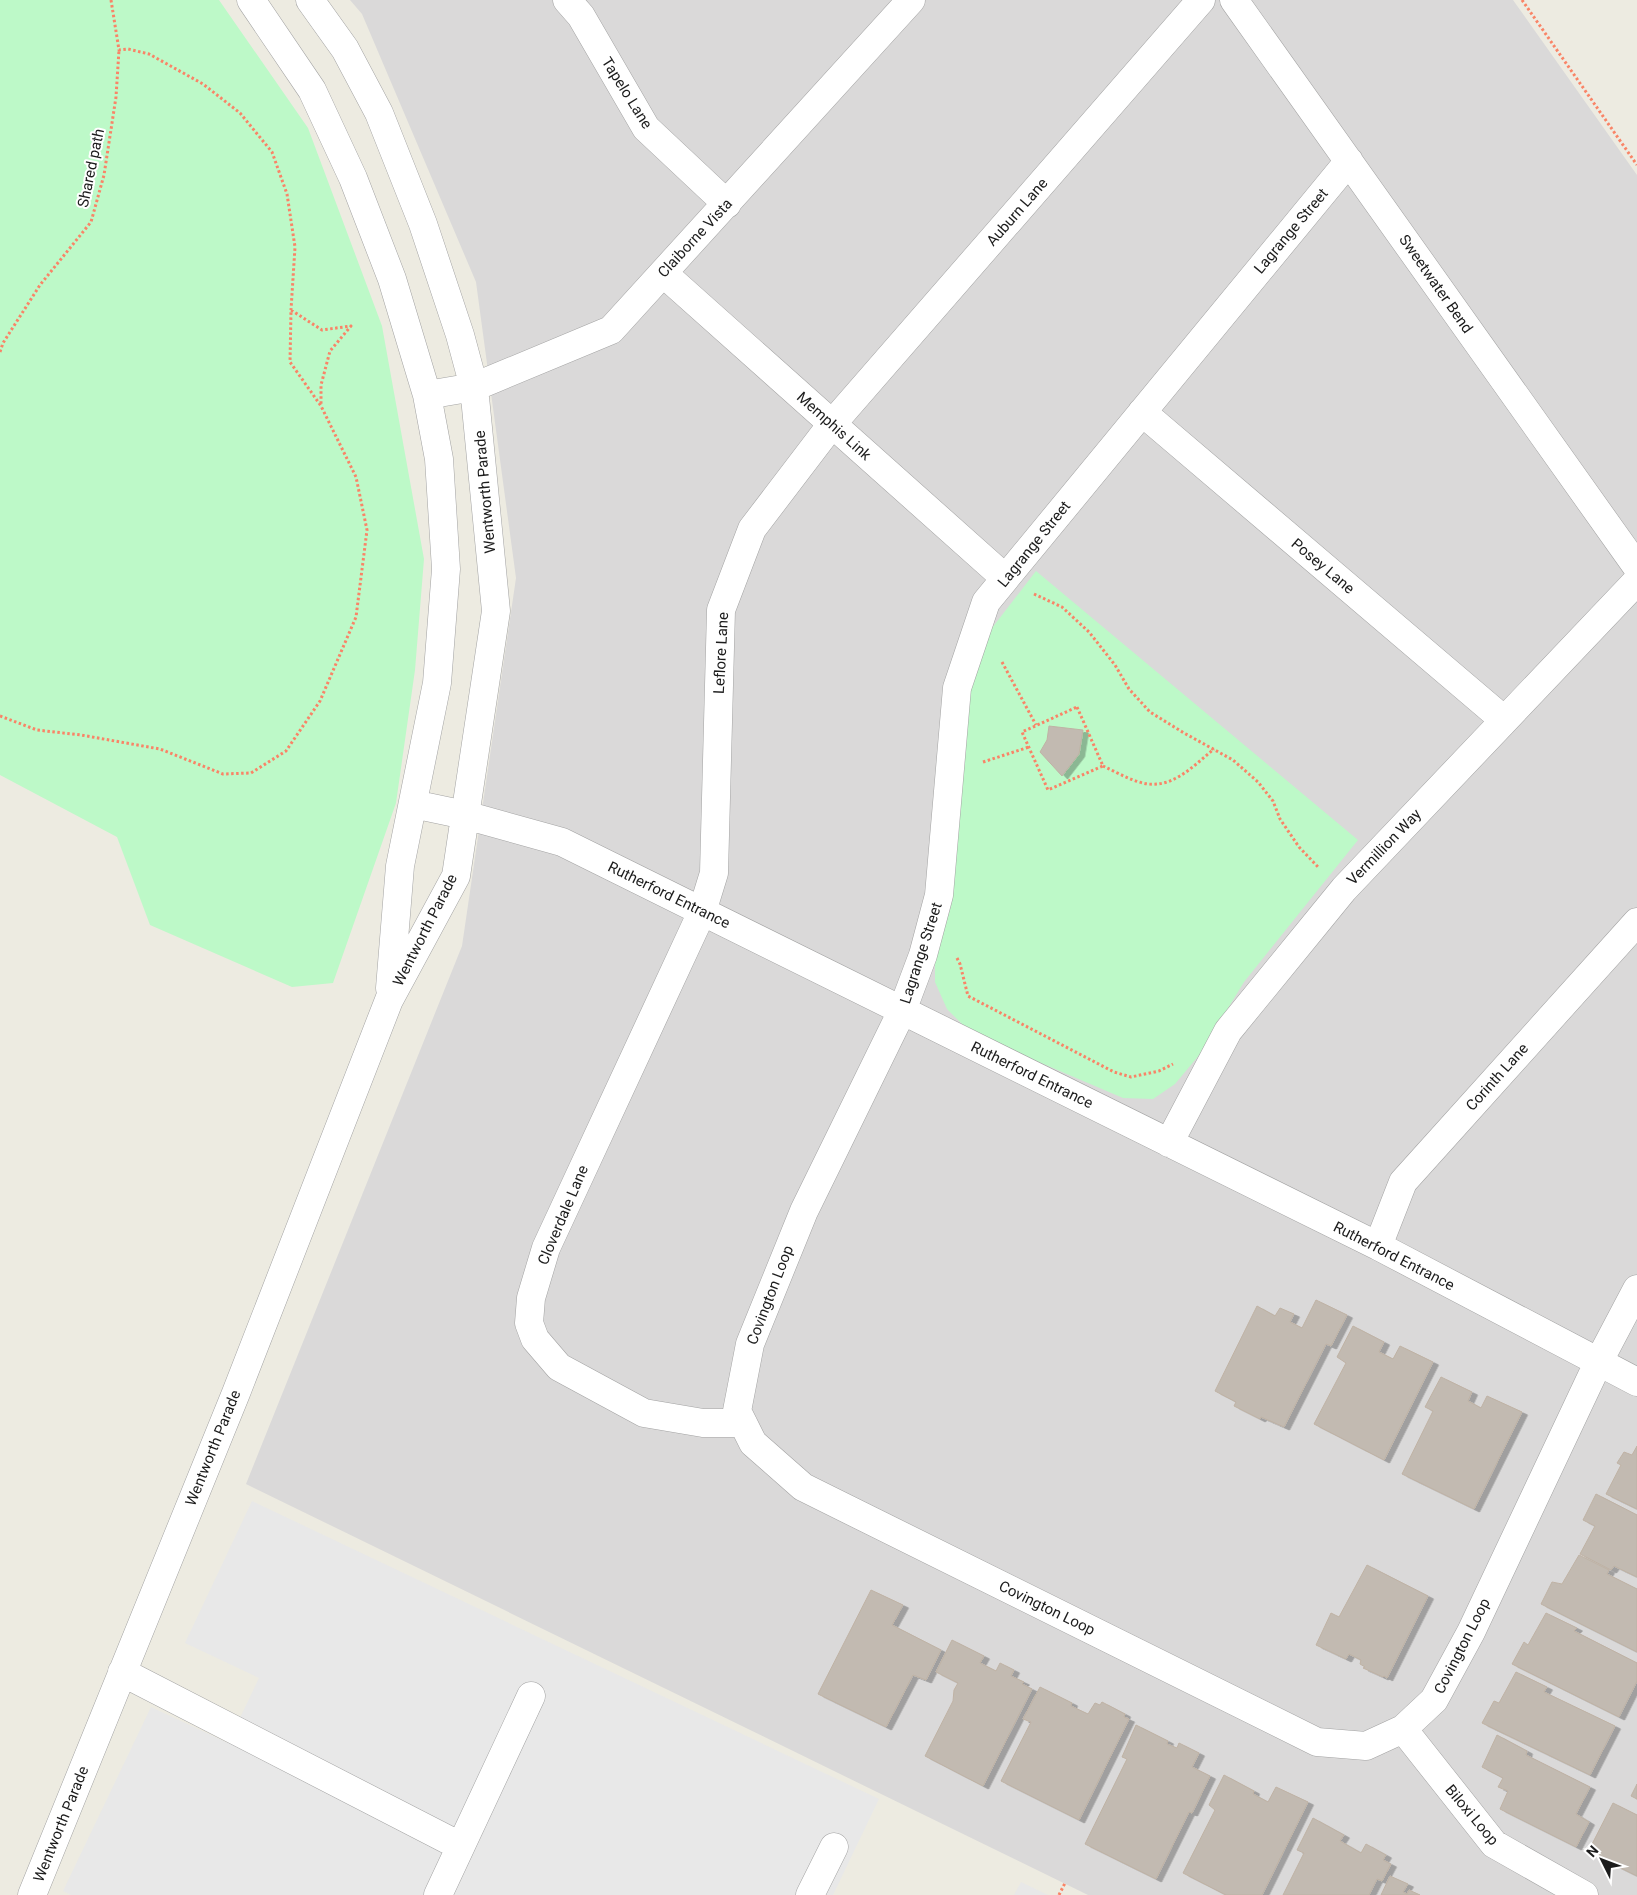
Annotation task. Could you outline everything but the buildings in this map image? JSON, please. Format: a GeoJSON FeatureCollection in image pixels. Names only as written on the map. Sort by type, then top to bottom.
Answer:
{"type":"FeatureCollection","features":[{"type":"Feature","properties":{"kind":"street","name":"Wentworth Parade"},"geometry":{"type":"LineString","coordinates":[[32,1895],[236,1393],[389,1000],[456,876],[496,611],[474,387],[460,335],[423,224],[379,112],[345,49],[310,0]]}},
{"type":"Feature","properties":{"kind":"street","name":"Claiborne Vista"},"geometry":{"type":"LineString","coordinates":[[427,395],[474,387],[611,330],[911,0]]}},
{"type":"Feature","properties":{"kind":"street","name":"Auburn Lane"},"geometry":{"type":"LineString","coordinates":[[832,424],[1201,0]]}},
{"type":"Feature","properties":{"kind":"street","name":"Sweetwater Bend"},"geometry":{"type":"LineString","coordinates":[[1234,0],[1637,567]]}},
{"type":"Feature","properties":{"kind":"street","name":"Wentworth Parade"},"geometry":{"type":"LineString","coordinates":[[263,5],[312,90],[353,178],[392,279],[427,395],[439,459],[446,569],[437,683],[400,866],[389,1000]]}},
{"type":"Feature","properties":{"kind":"street","name":"Tapelo Lane"},"geometry":{"type":"LineString","coordinates":[[581,5],[646,128],[727,204]]}},
{"type":"Feature","properties":{"kind":"street","name":"Lagrange Street"},"geometry":{"type":"LineString","coordinates":[[902,1011],[923,956],[939,895],[956,688],[986,602],[1349,161]]}},
{"type":"Feature","properties":{"kind":"street","name":"Memphis Link"},"geometry":{"type":"LineString","coordinates":[[663,273],[1005,578]]}},
{"type":"Feature","properties":{"kind":"street","name":"Posey Lane"},"geometry":{"type":"LineString","coordinates":[[1142,412],[1504,720]]}},
{"type":"Feature","properties":{"kind":"street","name":"Leflore Lane"},"geometry":{"type":"LineString","coordinates":[[702,912],[714,873],[721,610],[752,529],[832,424]]}},
{"type":"Feature","properties":{"kind":"street","name":"Vermillion Way"},"geometry":{"type":"LineString","coordinates":[[1169,1143],[1228,1031],[1344,889],[1637,581]]}},
{"type":"Feature","properties":{"kind":"street","name":"Rutherford Entrance"},"geometry":{"type":"LineString","coordinates":[[413,804],[465,815],[562,842],[1378,1246],[1637,1382]]}},
{"type":"Feature","properties":{"kind":"street","name":"Cloverdale Lane"},"geometry":{"type":"LineString","coordinates":[[702,912],[546,1248],[531,1298],[529,1323],[535,1339],[560,1367],[644,1413],[703,1423],[743,1422]]}},
{"type":"Feature","properties":{"kind":"street","name":"Corinth Lane"},"geometry":{"type":"LineString","coordinates":[[1378,1246],[1403,1182],[1637,922]]}},
{"type":"Feature","properties":{"kind":"street","name":"Covington Loop"},"geometry":{"type":"LineString","coordinates":[[902,1011],[804,1211],[750,1344],[737,1411],[753,1443],[803,1487],[1317,1742],[1366,1746],[1403,1729],[1434,1700],[1471,1632],[1598,1363]]}},
{"type":"Feature","properties":{"kind":"street"},"geometry":{"type":"LineString","coordinates":[[1598,1363],[1637,1289]]}},
{"type":"Feature","properties":{"kind":"street"},"geometry":{"type":"LineString","coordinates":[[122,1672],[460,1846]]}},
{"type":"Feature","properties":{"kind":"street"},"geometry":{"type":"LineString","coordinates":[[438,1895],[531,1696]]}},
{"type":"Feature","properties":{"kind":"street","name":"Biloxi Loop"},"geometry":{"type":"LineString","coordinates":[[1403,1729],[1494,1844],[1584,1895]]}},
{"type":"Feature","properties":{"kind":"street"},"geometry":{"type":"LineString","coordinates":[[810,1895],[834,1847]]}},
{"type":"Feature","properties":{"kind":"path","name":"Shared path"},"geometry":{"type":"LineString","coordinates":[[0,352],[3,343],[40,286],[91,222],[104,175],[116,97],[119,50],[110,0]]}},
{"type":"Feature","properties":{"kind":"path"},"geometry":{"type":"LineString","coordinates":[[1522,0],[1637,164]]}},
{"type":"Feature","properties":{"kind":"path"},"geometry":{"type":"LineString","coordinates":[[0,716],[37,730],[81,735],[160,749],[223,774],[251,773],[286,751],[320,701],[356,617],[367,530],[356,477],[321,406],[290,362],[295,247],[287,194],[272,152],[240,113],[203,84],[149,54],[128,49],[119,50]]}},
{"type":"Feature","properties":{"kind":"path"},"geometry":{"type":"LineString","coordinates":[[291,310],[322,330],[351,326],[330,351],[320,385],[321,406]]}},
{"type":"Feature","properties":{"kind":"path"},"geometry":{"type":"LineString","coordinates":[[1005,578],[1062,607],[1090,632],[1116,665],[1129,689],[1150,712],[1233,760],[1258,782],[1273,802],[1280,819],[1299,847],[1321,870],[1344,889]]}},
{"type":"Feature","properties":{"kind":"path"},"geometry":{"type":"LineString","coordinates":[[998,655],[1036,725]]}},
{"type":"Feature","properties":{"kind":"path"},"geometry":{"type":"LineString","coordinates":[[1102,766],[1048,790],[1022,732],[1077,707],[1102,766],[1140,782],[1159,785],[1174,780],[1214,749]]}},
{"type":"Feature","properties":{"kind":"path"},"geometry":{"type":"LineString","coordinates":[[976,764],[1029,747]]}},
{"type":"Feature","properties":{"kind":"path"},"geometry":{"type":"LineString","coordinates":[[956,956],[960,964],[968,996],[1114,1072],[1131,1077],[1159,1071],[1184,1057],[1208,1068]]}},
{"type":"Feature","properties":{"kind":"path"},"geometry":{"type":"LineString","coordinates":[[1059,1895],[1065,1884]]}},
{"type":"Feature","properties":{"kind":"shaded area"},"geometry":{"type":"Polygon","coordinates":[[[350,0],[1513,0],[1637,175],[1637,1895],[1088,1895],[246,1484],[462,946],[516,578],[476,282],[362,14],[350,0]]]}},
{"type":"Feature","properties":{"kind":"shaded area"},"geometry":{"type":"Polygon","coordinates":[[[252,1501],[879,1799],[833,1895],[71,1895],[63,1891],[151,1707],[228,1743],[259,1678],[185,1643],[252,1501]]]}},
{"type":"Feature","properties":{"kind":"shaded area"},"geometry":{"type":"Polygon","coordinates":[[[1021,1882],[1048,1895],[1014,1895],[1021,1882]]]}},
{"type":"Feature","properties":{"kind":"green space"},"geometry":{"type":"Polygon","coordinates":[[[0,0],[219,0],[308,128],[382,326],[424,559],[415,670],[396,803],[333,983],[292,987],[150,925],[117,837],[0,775],[0,0]]]}},
{"type":"Feature","properties":{"kind":"green space"},"geometry":{"type":"Polygon","coordinates":[[[1036,571],[1358,840],[1244,982],[1200,1054],[1175,1084],[1153,1099],[1123,1098],[971,1033],[947,1009],[935,982],[935,962],[951,906],[958,838],[961,757],[967,695],[992,628],[1036,571]]]}}]}
